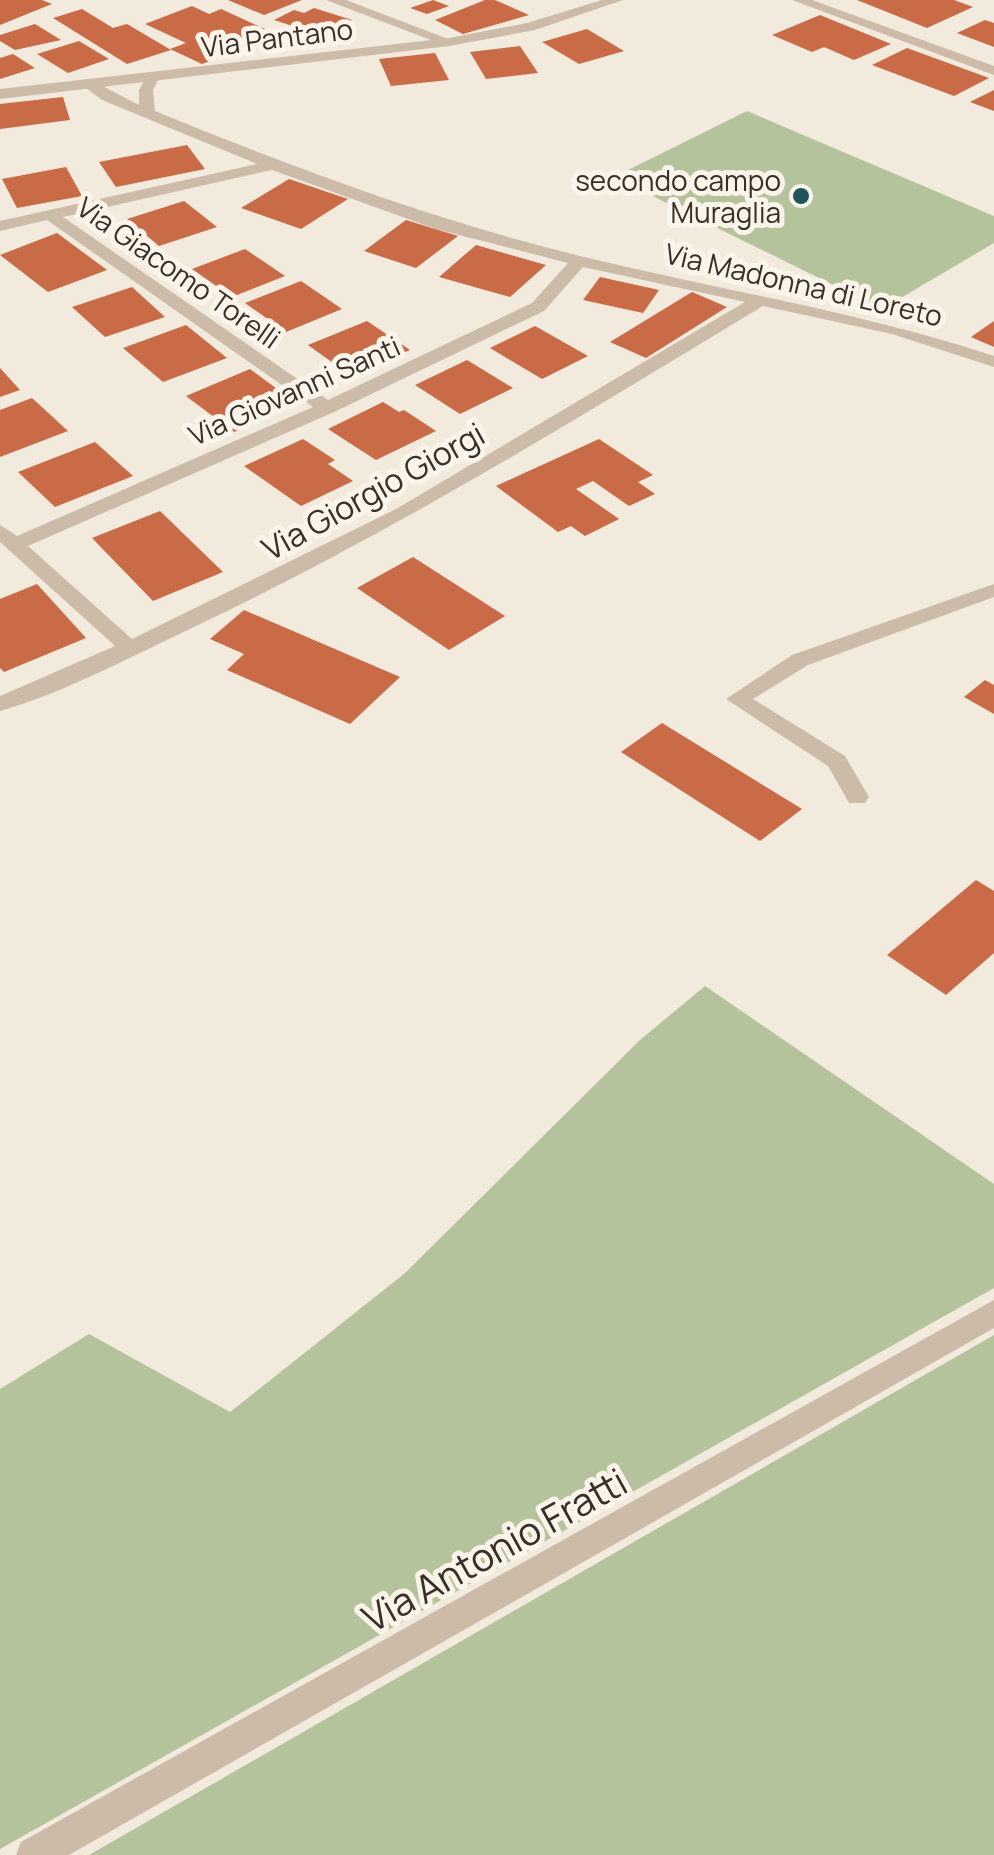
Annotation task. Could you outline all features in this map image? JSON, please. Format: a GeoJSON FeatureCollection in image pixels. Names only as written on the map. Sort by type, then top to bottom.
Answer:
{"type":"FeatureCollection","features":[{"type":"Feature","properties":{"kind":"street"},"geometry":{"type":"LineString","coordinates":[[333,0],[449,42]]}},
{"type":"Feature","properties":{"kind":"street","name":"Via Pantano"},"geometry":{"type":"LineString","coordinates":[[0,94],[449,42],[530,27],[616,0]]}},
{"type":"Feature","properties":{"kind":"street"},"geometry":{"type":"LineString","coordinates":[[799,0],[994,70]]}},
{"type":"Feature","properties":{"kind":"street"},"geometry":{"type":"LineString","coordinates":[[147,111],[146,90],[152,76]]}},
{"type":"Feature","properties":{"kind":"street","name":"Via Madonna di Loreto"},"geometry":{"type":"LineString","coordinates":[[88,84],[107,97],[273,165],[442,225],[579,260],[897,330],[994,362]]}},
{"type":"Feature","properties":{"kind":"street"},"geometry":{"type":"LineString","coordinates":[[0,226],[273,165]]}},
{"type":"Feature","properties":{"kind":"street","name":"Via Giacomo Torelli"},"geometry":{"type":"LineString","coordinates":[[50,215],[326,408]]}},
{"type":"Feature","properties":{"kind":"street","name":"Via Giovanni Santi"},"geometry":{"type":"LineString","coordinates":[[8,538],[326,408],[538,307],[579,260]]}},
{"type":"Feature","properties":{"kind":"street","name":"Via Giorgio Giorgi"},"geometry":{"type":"LineString","coordinates":[[0,704],[131,650],[459,482],[759,301]]}},
{"type":"Feature","properties":{"kind":"street"},"geometry":{"type":"LineString","coordinates":[[8,538],[131,650]]}},
{"type":"Feature","properties":{"kind":"street"},"geometry":{"type":"LineString","coordinates":[[857,797],[837,760],[736,698],[800,660],[994,590]]}},
{"type":"Feature","properties":{"kind":"street","name":"Via Antonio Fratti"},"geometry":{"type":"LineString","coordinates":[[34,1855],[994,1313]]}},
{"type":"Feature","properties":{"kind":"green space","name":"secondo campo Muraglia"},"geometry":{"type":"Polygon","coordinates":[[[747,111],[994,216],[994,243],[882,309],[614,177],[747,111]]]}},
{"type":"Feature","properties":{"kind":"green space"},"geometry":{"type":"Polygon","coordinates":[[[705,986],[994,1184],[994,1288],[0,1849],[0,1389],[89,1334],[230,1412],[404,1274],[640,1040],[705,986]]]}},
{"type":"Feature","properties":{"kind":"green space"},"geometry":{"type":"Polygon","coordinates":[[[994,1335],[994,1855],[89,1855],[994,1335]]]}},
{"type":"Feature","properties":{"kind":"building"},"geometry":{"type":"Polygon","coordinates":[[[0,0],[42,0],[52,4],[0,25],[0,0]]]}},
{"type":"Feature","properties":{"kind":"building"},"geometry":{"type":"Polygon","coordinates":[[[228,0],[302,0],[264,15],[228,0]]]}},
{"type":"Feature","properties":{"kind":"building"},"geometry":{"type":"Polygon","coordinates":[[[433,0],[449,6],[427,14],[410,8],[433,0]]]}},
{"type":"Feature","properties":{"kind":"building"},"geometry":{"type":"Polygon","coordinates":[[[485,0],[495,0],[529,15],[463,34],[435,20],[485,0]]]}},
{"type":"Feature","properties":{"kind":"building"},"geometry":{"type":"Polygon","coordinates":[[[857,0],[954,0],[973,7],[927,28],[857,0]]]}},
{"type":"Feature","properties":{"kind":"building"},"geometry":{"type":"Polygon","coordinates":[[[192,6],[209,14],[221,9],[278,35],[202,64],[170,49],[186,43],[145,24],[192,6]]]}},
{"type":"Feature","properties":{"kind":"building"},"geometry":{"type":"Polygon","coordinates":[[[314,8],[352,20],[341,26],[355,30],[336,40],[274,20],[294,10],[304,13],[314,8]]]}},
{"type":"Feature","properties":{"kind":"building"},"geometry":{"type":"Polygon","coordinates":[[[82,9],[113,28],[127,24],[171,50],[127,64],[53,18],[82,9]]]}},
{"type":"Feature","properties":{"kind":"building"},"geometry":{"type":"Polygon","coordinates":[[[820,15],[891,44],[854,60],[824,47],[812,52],[772,35],[820,15]]]}},
{"type":"Feature","properties":{"kind":"building"},"geometry":{"type":"Polygon","coordinates":[[[985,20],[994,23],[994,47],[957,33],[985,20]]]}},
{"type":"Feature","properties":{"kind":"building"},"geometry":{"type":"Polygon","coordinates":[[[35,24],[61,40],[15,50],[0,41],[0,35],[35,24]]]}},
{"type":"Feature","properties":{"kind":"building"},"geometry":{"type":"Polygon","coordinates":[[[587,29],[624,51],[579,64],[542,42],[587,29]]]}},
{"type":"Feature","properties":{"kind":"building"},"geometry":{"type":"Polygon","coordinates":[[[79,41],[109,59],[68,73],[37,54],[79,41]]]}},
{"type":"Feature","properties":{"kind":"building"},"geometry":{"type":"Polygon","coordinates":[[[520,46],[538,73],[486,79],[470,52],[520,46]]]}},
{"type":"Feature","properties":{"kind":"building"},"geometry":{"type":"Polygon","coordinates":[[[907,48],[989,78],[954,96],[872,65],[907,48]]]}},
{"type":"Feature","properties":{"kind":"building"},"geometry":{"type":"Polygon","coordinates":[[[435,53],[449,80],[391,86],[379,59],[435,53]]]}},
{"type":"Feature","properties":{"kind":"building"},"geometry":{"type":"Polygon","coordinates":[[[13,54],[35,68],[0,79],[0,58],[13,54]]]}},
{"type":"Feature","properties":{"kind":"building"},"geometry":{"type":"Polygon","coordinates":[[[994,90],[994,111],[970,102],[994,90]]]}},
{"type":"Feature","properties":{"kind":"building"},"geometry":{"type":"Polygon","coordinates":[[[63,97],[70,120],[0,129],[0,104],[63,97]]]}},
{"type":"Feature","properties":{"kind":"building"},"geometry":{"type":"Polygon","coordinates":[[[187,145],[205,169],[116,187],[99,162],[187,145]]]}},
{"type":"Feature","properties":{"kind":"building"},"geometry":{"type":"Polygon","coordinates":[[[66,167],[82,196],[17,208],[2,179],[66,167]]]}},
{"type":"Feature","properties":{"kind":"building"},"geometry":{"type":"Polygon","coordinates":[[[289,179],[348,199],[301,229],[241,208],[289,179]]]}},
{"type":"Feature","properties":{"kind":"building"},"geometry":{"type":"Polygon","coordinates":[[[184,201],[217,227],[159,246],[127,219],[184,201]]]}},
{"type":"Feature","properties":{"kind":"building"},"geometry":{"type":"Polygon","coordinates":[[[406,220],[458,236],[416,268],[364,251],[406,220]]]}},
{"type":"Feature","properties":{"kind":"building"},"geometry":{"type":"Polygon","coordinates":[[[57,233],[107,270],[48,292],[0,255],[57,233]]]}},
{"type":"Feature","properties":{"kind":"building"},"geometry":{"type":"Polygon","coordinates":[[[476,245],[546,265],[510,297],[439,277],[476,245]]]}},
{"type":"Feature","properties":{"kind":"building"},"geometry":{"type":"Polygon","coordinates":[[[245,249],[285,276],[232,297],[192,269],[245,249]]]}},
{"type":"Feature","properties":{"kind":"building"},"geometry":{"type":"Polygon","coordinates":[[[600,277],[659,290],[643,313],[583,300],[600,277]]]}},
{"type":"Feature","properties":{"kind":"building"},"geometry":{"type":"Polygon","coordinates":[[[301,281],[342,309],[286,332],[245,303],[301,281]]]}},
{"type":"Feature","properties":{"kind":"building"},"geometry":{"type":"Polygon","coordinates":[[[132,287],[165,317],[105,337],[72,307],[132,287]]]}},
{"type":"Feature","properties":{"kind":"building"},"geometry":{"type":"Polygon","coordinates":[[[692,292],[727,307],[646,358],[610,342],[692,292]]]}},
{"type":"Feature","properties":{"kind":"building"},"geometry":{"type":"Polygon","coordinates":[[[367,321],[410,350],[350,375],[308,345],[367,321]]]}},
{"type":"Feature","properties":{"kind":"building"},"geometry":{"type":"Polygon","coordinates":[[[994,321],[994,347],[971,337],[994,321]]]}},
{"type":"Feature","properties":{"kind":"building"},"geometry":{"type":"Polygon","coordinates":[[[186,325],[227,358],[163,382],[123,348],[186,325]]]}},
{"type":"Feature","properties":{"kind":"building"},"geometry":{"type":"Polygon","coordinates":[[[535,326],[588,356],[542,379],[490,348],[535,326]]]}},
{"type":"Feature","properties":{"kind":"building"},"geometry":{"type":"Polygon","coordinates":[[[467,360],[513,388],[460,414],[415,385],[467,360]]]}},
{"type":"Feature","properties":{"kind":"building"},"geometry":{"type":"Polygon","coordinates":[[[0,368],[20,390],[0,397],[0,368]]]}},
{"type":"Feature","properties":{"kind":"building"},"geometry":{"type":"Polygon","coordinates":[[[250,369],[292,400],[266,410],[273,415],[234,432],[186,396],[250,369]]]}},
{"type":"Feature","properties":{"kind":"building"},"geometry":{"type":"Polygon","coordinates":[[[32,398],[68,431],[0,457],[0,410],[32,398]]]}},
{"type":"Feature","properties":{"kind":"building"},"geometry":{"type":"Polygon","coordinates":[[[383,402],[399,412],[404,410],[436,431],[376,460],[328,429],[383,402]]]}},
{"type":"Feature","properties":{"kind":"building"},"geometry":{"type":"Polygon","coordinates":[[[303,439],[335,460],[328,464],[353,481],[301,506],[244,466],[303,439]]]}},
{"type":"Feature","properties":{"kind":"building"},"geometry":{"type":"Polygon","coordinates":[[[599,439],[653,475],[638,482],[655,494],[629,506],[593,481],[576,489],[619,519],[585,536],[571,526],[558,532],[496,486],[599,439]]]}},
{"type":"Feature","properties":{"kind":"building"},"geometry":{"type":"Polygon","coordinates":[[[95,442],[133,476],[55,507],[18,472],[95,442]]]}},
{"type":"Feature","properties":{"kind":"building"},"geometry":{"type":"Polygon","coordinates":[[[160,511],[223,572],[153,601],[92,538],[160,511]]]}},
{"type":"Feature","properties":{"kind":"building"},"geometry":{"type":"Polygon","coordinates":[[[413,557],[505,616],[449,650],[357,588],[413,557]]]}},
{"type":"Feature","properties":{"kind":"building"},"geometry":{"type":"Polygon","coordinates":[[[37,584],[86,638],[4,672],[0,668],[0,599],[37,584]]]}},
{"type":"Feature","properties":{"kind":"building"},"geometry":{"type":"Polygon","coordinates":[[[244,610],[400,677],[350,724],[227,670],[244,654],[210,639],[244,610]]]}},
{"type":"Feature","properties":{"kind":"building"},"geometry":{"type":"Polygon","coordinates":[[[985,680],[994,685],[994,714],[964,697],[985,680]]]}},
{"type":"Feature","properties":{"kind":"building"},"geometry":{"type":"Polygon","coordinates":[[[662,723],[802,809],[760,841],[621,752],[662,723]]]}},
{"type":"Feature","properties":{"kind":"building"},"geometry":{"type":"Polygon","coordinates":[[[976,880],[994,891],[994,953],[946,995],[887,955],[976,880]]]}},
{"type":"Feature","properties":{"kind":"place","name":"secondo campo Muraglia"},"geometry":{"type":"Point","coordinates":[801,196]}}]}
